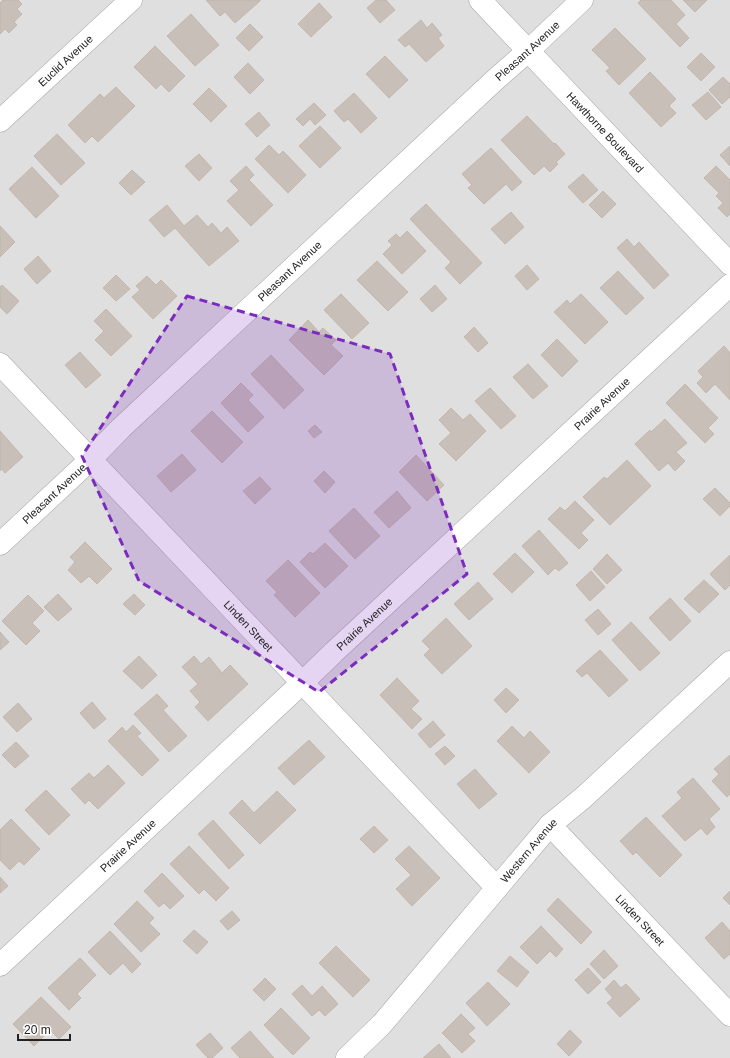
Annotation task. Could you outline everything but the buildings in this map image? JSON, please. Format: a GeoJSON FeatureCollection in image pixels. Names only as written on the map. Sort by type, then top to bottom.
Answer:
{"type":"FeatureCollection","features":[{"type":"Feature","properties":{"kind":"street","name":"Euclid Avenue"},"geometry":{"type":"LineString","coordinates":[[0,121],[131,0]]}},
{"type":"Feature","properties":{"kind":"street","name":"Hawthorne Boulevard"},"geometry":{"type":"LineString","coordinates":[[480,0],[730,264]]}},
{"type":"Feature","properties":{"kind":"street","name":"Pleasant Avenue"},"geometry":{"type":"LineString","coordinates":[[0,544],[90,460],[132,418],[582,0]]}},
{"type":"Feature","properties":{"kind":"street","name":"Prairie Avenue"},"geometry":{"type":"LineString","coordinates":[[0,965],[730,285]]}},
{"type":"Feature","properties":{"kind":"street","name":"Linden Street"},"geometry":{"type":"LineString","coordinates":[[0,364],[497,888]]}},
{"type":"Feature","properties":{"kind":"street","name":"Western Avenue"},"geometry":{"type":"LineString","coordinates":[[347,1058],[382,1024],[550,825],[584,797],[730,662]]}},
{"type":"Feature","properties":{"kind":"street","name":"Linden Street"},"geometry":{"type":"LineString","coordinates":[[550,825],[730,1015]]}},
{"type":"Feature","properties":{"kind":"highlighted area"},"geometry":{"type":"Polygon","coordinates":[[[187,296],[390,354],[467,574],[319,692],[139,581],[82,456],[187,296]]]}},
{"type":"Feature","properties":{"kind":"shaded area"},"geometry":{"type":"Polygon","coordinates":[[[0,0],[475,0],[522,50],[0,537],[0,0]]]}},
{"type":"Feature","properties":{"kind":"shaded area"},"geometry":{"type":"Polygon","coordinates":[[[490,0],[572,0],[529,41],[490,0]]]}},
{"type":"Feature","properties":{"kind":"shaded area"},"geometry":{"type":"Polygon","coordinates":[[[590,0],[730,0],[730,254],[536,52],[590,0]]]}},
{"type":"Feature","properties":{"kind":"shaded area"},"geometry":{"type":"Polygon","coordinates":[[[528,60],[730,269],[730,1009],[547,816],[497,877],[98,460],[528,60]]]}},
{"type":"Feature","properties":{"kind":"shaded area"},"geometry":{"type":"Polygon","coordinates":[[[91,468],[488,886],[379,1019],[337,1058],[0,1058],[0,553],[91,468]]]}},
{"type":"Feature","properties":{"kind":"shaded area"},"geometry":{"type":"Polygon","coordinates":[[[550,836],[730,1028],[730,1058],[359,1058],[550,836]]]}}]}
